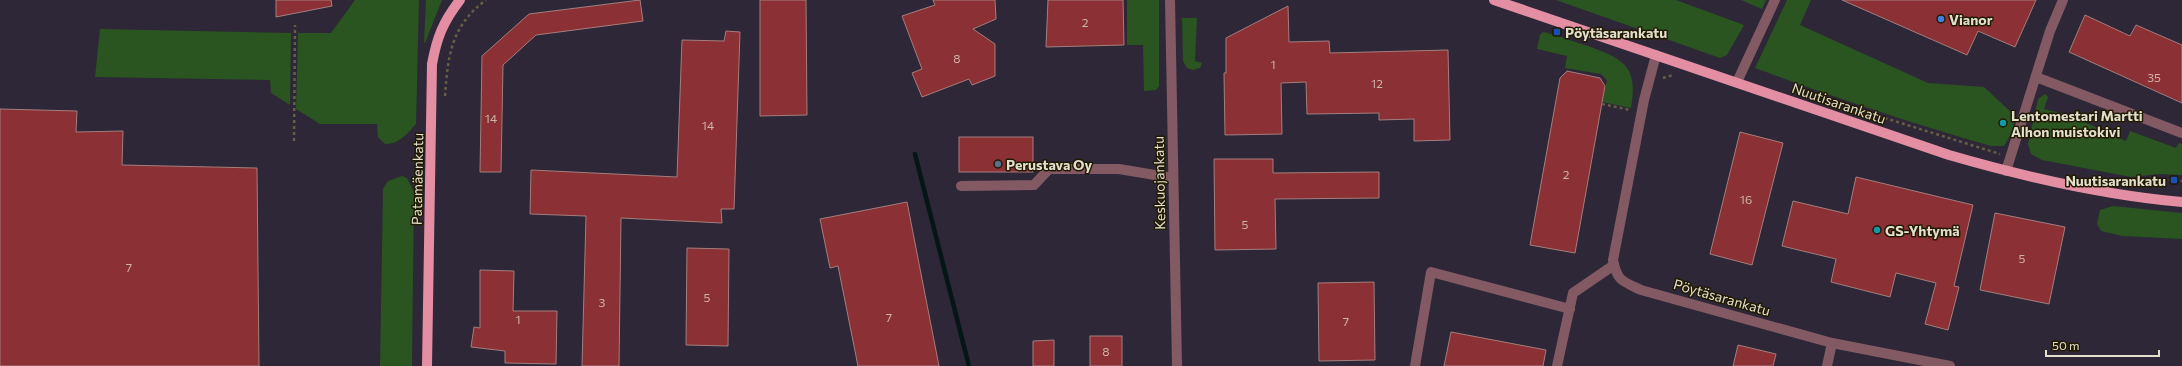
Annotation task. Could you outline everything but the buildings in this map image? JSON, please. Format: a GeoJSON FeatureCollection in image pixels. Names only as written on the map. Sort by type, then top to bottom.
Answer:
{"type":"FeatureCollection","features":[{"type":"Feature","properties":{"kind":"main road","name":"Patamäenkatu"},"geometry":{"type":"LineString","coordinates":[[427,366],[432,64],[437,41],[446,19],[460,0]]}},
{"type":"Feature","properties":{"kind":"main road","name":"Nuutisarankatu"},"geometry":{"type":"LineString","coordinates":[[1494,0],[1941,152],[2006,171],[2132,196],[2182,202]]}},
{"type":"Feature","properties":{"kind":"street","name":"Keskuojankatu"},"geometry":{"type":"LineString","coordinates":[[1170,0],[1176,366]]}},
{"type":"Feature","properties":{"kind":"street"},"geometry":{"type":"LineString","coordinates":[[1737,82],[1776,0]]}},
{"type":"Feature","properties":{"kind":"street"},"geometry":{"type":"LineString","coordinates":[[2006,171],[2050,31],[2063,0]]}},
{"type":"Feature","properties":{"kind":"street"},"geometry":{"type":"LineString","coordinates":[[1557,366],[1573,293],[1614,265],[1613,260],[1644,100],[1656,55]]}},
{"type":"Feature","properties":{"kind":"street"},"geometry":{"type":"LineString","coordinates":[[2036,77],[2182,133]]}},
{"type":"Feature","properties":{"kind":"street"},"geometry":{"type":"LineString","coordinates":[[961,186],[1034,185],[1050,169],[1118,169],[1173,178]]}},
{"type":"Feature","properties":{"kind":"street","name":"Pöytäsarankatu"},"geometry":{"type":"LineString","coordinates":[[1614,265],[1617,277],[1622,281],[1642,290],[1832,343],[1950,366]]}},
{"type":"Feature","properties":{"kind":"street"},"geometry":{"type":"LineString","coordinates":[[1415,366],[1430,272],[1570,308]]}},
{"type":"Feature","properties":{"kind":"street"},"geometry":{"type":"LineString","coordinates":[[1827,366],[1832,343]]}},
{"type":"Feature","properties":{"kind":"path"},"geometry":{"type":"LineString","coordinates":[[445,100],[447,62],[456,33],[468,16],[486,0]]}},
{"type":"Feature","properties":{"kind":"path"},"geometry":{"type":"LineString","coordinates":[[294,141],[295,25]]}},
{"type":"Feature","properties":{"kind":"path"},"geometry":{"type":"LineString","coordinates":[[1602,104],[1632,111]]}},
{"type":"Feature","properties":{"kind":"path"},"geometry":{"type":"LineString","coordinates":[[1853,107],[2011,158]]}},
{"type":"Feature","properties":{"kind":"path"},"geometry":{"type":"LineString","coordinates":[[2135,184],[2174,180],[2182,181]]}},
{"type":"Feature","properties":{"kind":"shaded area"},"geometry":{"type":"Polygon","coordinates":[[[0,0],[2182,0],[2182,366],[0,366],[0,0]]]}},
{"type":"Feature","properties":{"kind":"green space"},"geometry":{"type":"Polygon","coordinates":[[[355,0],[419,0],[416,124],[402,138],[394,143],[385,144],[378,137],[377,124],[320,124],[296,109],[298,33],[331,33],[355,0]]]}},
{"type":"Feature","properties":{"kind":"green space"},"geometry":{"type":"Polygon","coordinates":[[[426,0],[442,0],[425,43],[424,42],[426,0]]]}},
{"type":"Feature","properties":{"kind":"green space"},"geometry":{"type":"Polygon","coordinates":[[[1127,0],[1159,0],[1159,86],[1156,90],[1144,91],[1143,45],[1127,45],[1127,0]]]}},
{"type":"Feature","properties":{"kind":"green space"},"geometry":{"type":"Polygon","coordinates":[[[1556,0],[1676,0],[1744,25],[1727,55],[1720,58],[1556,0]]]}},
{"type":"Feature","properties":{"kind":"green space"},"geometry":{"type":"Polygon","coordinates":[[[1741,0],[1766,0],[1762,9],[1741,0]]]}},
{"type":"Feature","properties":{"kind":"green space"},"geometry":{"type":"Polygon","coordinates":[[[1787,0],[1811,0],[1800,25],[1928,83],[1984,87],[2014,115],[2013,127],[2004,146],[1991,146],[1902,119],[1755,68],[1787,0]]]}},
{"type":"Feature","properties":{"kind":"green space"},"geometry":{"type":"Polygon","coordinates":[[[1182,18],[1197,18],[1195,61],[1202,63],[1200,68],[1193,70],[1187,68],[1183,61],[1182,18]]]}},
{"type":"Feature","properties":{"kind":"green space"},"geometry":{"type":"Polygon","coordinates":[[[100,29],[291,33],[290,105],[271,93],[270,80],[95,77],[100,29]]]}},
{"type":"Feature","properties":{"kind":"green space"},"geometry":{"type":"Polygon","coordinates":[[[1543,32],[1559,36],[1609,54],[1625,65],[1630,73],[1632,82],[1633,93],[1631,108],[1602,102],[1607,80],[1601,74],[1565,68],[1567,56],[1537,49],[1540,35],[1543,32]]]}},
{"type":"Feature","properties":{"kind":"green space"},"geometry":{"type":"Polygon","coordinates":[[[2045,94],[2048,97],[2044,109],[2069,115],[2126,141],[2130,131],[2176,148],[2179,143],[2182,144],[2182,175],[2159,174],[2131,177],[2042,160],[2031,154],[2028,144],[2038,99],[2045,94]]]}},
{"type":"Feature","properties":{"kind":"green space"},"geometry":{"type":"Polygon","coordinates":[[[402,176],[407,178],[414,192],[412,366],[380,366],[383,189],[388,181],[402,176]]]}},
{"type":"Feature","properties":{"kind":"green space"},"geometry":{"type":"Polygon","coordinates":[[[2113,206],[2182,213],[2182,239],[2122,236],[2101,231],[2097,224],[2100,210],[2113,206]]]}},
{"type":"Feature","properties":{"kind":"waterway"},"geometry":{"type":"LineString","coordinates":[[915,154],[969,366]]}},
{"type":"Feature","properties":{"kind":"place","name":"Vianor"},"geometry":{"type":"Point","coordinates":[1941,19]}},
{"type":"Feature","properties":{"kind":"place","name":"Pöytäsarankatu"},"geometry":{"type":"Point","coordinates":[1557,32]}},
{"type":"Feature","properties":{"kind":"place","name":"Lentomestari Martti Alhon muistokivi"},"geometry":{"type":"Point","coordinates":[2003,123]}},
{"type":"Feature","properties":{"kind":"place","name":"Perustava Oy"},"geometry":{"type":"Point","coordinates":[998,164]}},
{"type":"Feature","properties":{"kind":"place","name":"Nuutisarankatu"},"geometry":{"type":"Point","coordinates":[2174,180]}},
{"type":"Feature","properties":{"kind":"place","name":"GS-Yhtymä"},"geometry":{"type":"Point","coordinates":[1877,230]}}]}
